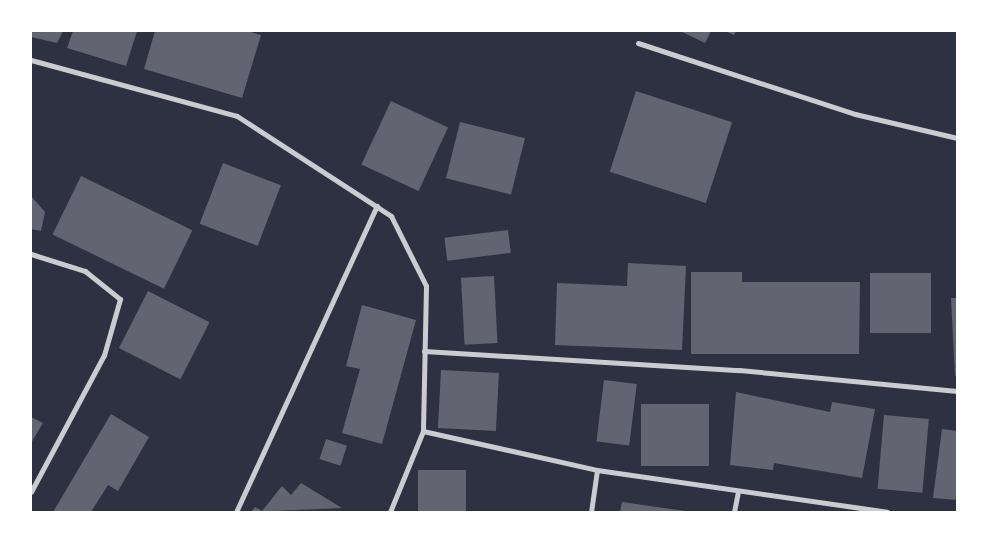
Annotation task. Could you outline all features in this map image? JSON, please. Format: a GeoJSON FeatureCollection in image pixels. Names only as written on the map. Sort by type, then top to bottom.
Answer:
{"type":"FeatureCollection","features":[{"type":"Feature","properties":{"kind":"street"},"geometry":{"type":"LineString","coordinates":[[638,43],[855,114],[957,138]]}},
{"type":"Feature","properties":{"kind":"street"},"geometry":{"type":"LineString","coordinates":[[31,60],[237,116],[391,216],[426,286],[423,431],[390,512]]}},
{"type":"Feature","properties":{"kind":"street"},"geometry":{"type":"LineString","coordinates":[[236,512],[377,206]]}},
{"type":"Feature","properties":{"kind":"street"},"geometry":{"type":"LineString","coordinates":[[31,254],[85,271],[120,299],[104,355],[31,492]]}},
{"type":"Feature","properties":{"kind":"street"},"geometry":{"type":"LineString","coordinates":[[424,351],[739,370],[957,391]]}},
{"type":"Feature","properties":{"kind":"street"},"geometry":{"type":"LineString","coordinates":[[423,431],[598,470],[887,512]]}},
{"type":"Feature","properties":{"kind":"street"},"geometry":{"type":"LineString","coordinates":[[590,512],[598,470]]}},
{"type":"Feature","properties":{"kind":"street"},"geometry":{"type":"LineString","coordinates":[[734,512],[738,490]]}},
{"type":"Feature","properties":{"kind":"building"},"geometry":{"type":"Polygon","coordinates":[[[31,31],[63,31],[57,43],[31,37],[31,31]]]}},
{"type":"Feature","properties":{"kind":"building"},"geometry":{"type":"Polygon","coordinates":[[[73,31],[137,31],[126,66],[67,48],[73,31]]]}},
{"type":"Feature","properties":{"kind":"building"},"geometry":{"type":"Polygon","coordinates":[[[155,31],[247,31],[261,35],[242,98],[144,69],[155,31]]]}},
{"type":"Feature","properties":{"kind":"building"},"geometry":{"type":"Polygon","coordinates":[[[680,31],[711,31],[705,43],[680,31]]]}},
{"type":"Feature","properties":{"kind":"building"},"geometry":{"type":"Polygon","coordinates":[[[725,31],[736,31],[734,35],[725,31]]]}},
{"type":"Feature","properties":{"kind":"building"},"geometry":{"type":"Polygon","coordinates":[[[636,91],[732,122],[706,203],[610,172],[636,91]]]}},
{"type":"Feature","properties":{"kind":"building"},"geometry":{"type":"Polygon","coordinates":[[[391,101],[448,128],[419,191],[361,164],[391,101]]]}},
{"type":"Feature","properties":{"kind":"building"},"geometry":{"type":"Polygon","coordinates":[[[460,122],[525,138],[511,194],[446,178],[460,122]]]}},
{"type":"Feature","properties":{"kind":"building"},"geometry":{"type":"Polygon","coordinates":[[[223,163],[281,185],[258,246],[200,224],[223,163]]]}},
{"type":"Feature","properties":{"kind":"building"},"geometry":{"type":"Polygon","coordinates":[[[81,176],[192,230],[164,289],[53,234],[81,176]]]}},
{"type":"Feature","properties":{"kind":"building"},"geometry":{"type":"Polygon","coordinates":[[[31,196],[45,212],[41,231],[31,229],[31,196]]]}},
{"type":"Feature","properties":{"kind":"building"},"geometry":{"type":"Polygon","coordinates":[[[508,230],[511,253],[447,261],[444,238],[508,230]]]}},
{"type":"Feature","properties":{"kind":"building"},"geometry":{"type":"Polygon","coordinates":[[[628,263],[686,266],[682,350],[555,345],[557,283],[627,286],[628,263]]]}},
{"type":"Feature","properties":{"kind":"building"},"geometry":{"type":"Polygon","coordinates":[[[691,272],[742,272],[742,282],[860,282],[859,354],[691,354],[691,272]]]}},
{"type":"Feature","properties":{"kind":"building"},"geometry":{"type":"Polygon","coordinates":[[[870,273],[931,273],[931,333],[870,333],[870,273]]]}},
{"type":"Feature","properties":{"kind":"building"},"geometry":{"type":"Polygon","coordinates":[[[494,276],[498,343],[465,345],[461,278],[494,276]]]}},
{"type":"Feature","properties":{"kind":"building"},"geometry":{"type":"Polygon","coordinates":[[[148,291],[209,322],[180,379],[119,348],[148,291]]]}},
{"type":"Feature","properties":{"kind":"building"},"geometry":{"type":"Polygon","coordinates":[[[951,298],[957,298],[957,376],[955,376],[951,298]]]}},
{"type":"Feature","properties":{"kind":"building"},"geometry":{"type":"Polygon","coordinates":[[[362,305],[416,320],[382,444],[342,433],[360,369],[346,366],[362,305]]]}},
{"type":"Feature","properties":{"kind":"building"},"geometry":{"type":"Polygon","coordinates":[[[441,370],[499,373],[496,431],[438,428],[441,370]]]}},
{"type":"Feature","properties":{"kind":"building"},"geometry":{"type":"Polygon","coordinates":[[[604,380],[637,384],[629,446],[596,442],[604,380]]]}},
{"type":"Feature","properties":{"kind":"building"},"geometry":{"type":"Polygon","coordinates":[[[736,392],[830,412],[832,402],[875,409],[862,478],[774,463],[773,470],[730,465],[736,392]]]}},
{"type":"Feature","properties":{"kind":"building"},"geometry":{"type":"Polygon","coordinates":[[[641,404],[709,404],[709,466],[641,466],[641,404]]]}},
{"type":"Feature","properties":{"kind":"building"},"geometry":{"type":"Polygon","coordinates":[[[111,414],[149,437],[118,491],[108,485],[91,512],[53,512],[111,414]]]}},
{"type":"Feature","properties":{"kind":"building"},"geometry":{"type":"Polygon","coordinates":[[[884,415],[929,419],[922,493],[878,489],[884,415]]]}},
{"type":"Feature","properties":{"kind":"building"},"geometry":{"type":"Polygon","coordinates":[[[31,417],[43,423],[31,443],[31,417]]]}},
{"type":"Feature","properties":{"kind":"building"},"geometry":{"type":"Polygon","coordinates":[[[942,429],[957,431],[957,500],[933,498],[942,429]]]}},
{"type":"Feature","properties":{"kind":"building"},"geometry":{"type":"Polygon","coordinates":[[[326,439],[347,446],[340,466],[320,459],[326,439]]]}},
{"type":"Feature","properties":{"kind":"building"},"geometry":{"type":"Polygon","coordinates":[[[418,470],[466,470],[466,512],[418,512],[418,470]]]}},
{"type":"Feature","properties":{"kind":"building"},"geometry":{"type":"Polygon","coordinates":[[[301,483],[342,508],[251,512],[255,507],[262,511],[282,486],[291,495],[301,483]]]}},
{"type":"Feature","properties":{"kind":"building"},"geometry":{"type":"Polygon","coordinates":[[[622,502],[685,511],[620,512],[622,502]]]}}]}
